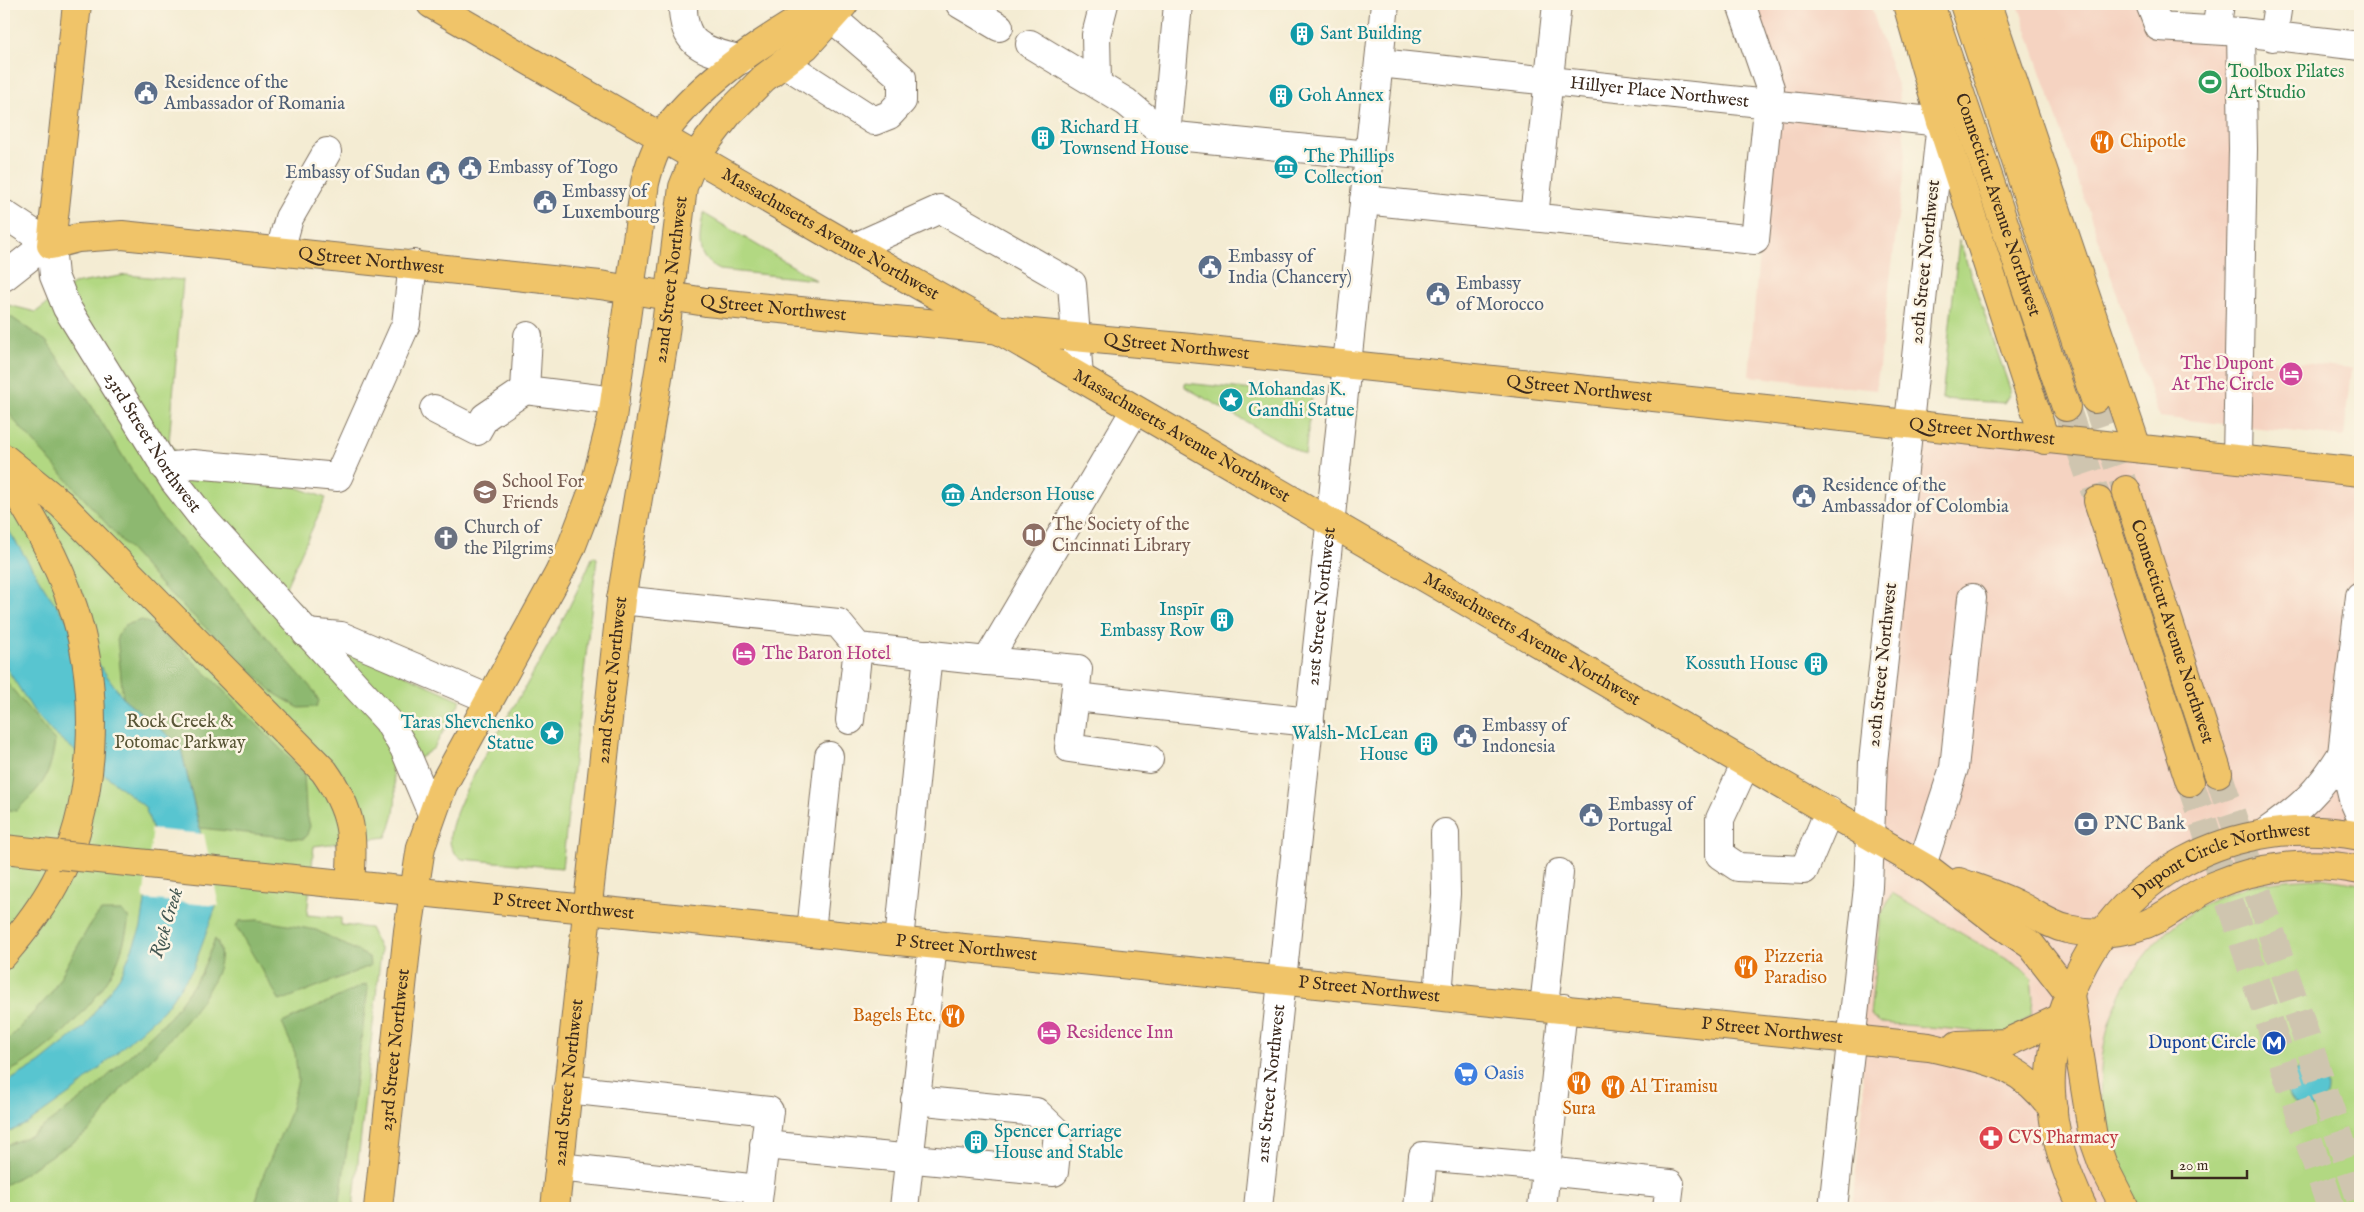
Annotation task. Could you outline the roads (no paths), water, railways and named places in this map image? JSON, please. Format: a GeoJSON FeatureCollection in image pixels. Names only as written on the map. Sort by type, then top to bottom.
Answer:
{"type":"FeatureCollection","features":[{"type":"Feature","properties":{"kind":"main road","name":"23rd Street Northwest"},"geometry":{"type":"LineString","coordinates":[[51,245],[77,4]]}},
{"type":"Feature","properties":{"kind":"main road","name":"Massachusetts Avenue Northwest"},"geometry":{"type":"LineString","coordinates":[[431,4],[1002,332],[1927,868],[2000,924],[2031,945],[2065,1006]]}},
{"type":"Feature","properties":{"kind":"main road"},"geometry":{"type":"LineString","coordinates":[[1907,4],[1941,122],[2044,440]]}},
{"type":"Feature","properties":{"kind":"main road","name":"Connecticut Avenue Northwest"},"geometry":{"type":"LineString","coordinates":[[1930,4],[2066,407]]}},
{"type":"Feature","properties":{"kind":"main road","name":"Connecticut Avenue Northwest"},"geometry":{"type":"LineString","coordinates":[[1964,4],[2095,399]]}},
{"type":"Feature","properties":{"kind":"main road"},"geometry":{"type":"LineString","coordinates":[[1987,4],[2137,448]]}},
{"type":"Feature","properties":{"kind":"main road"},"geometry":{"type":"LineString","coordinates":[[413,891],[421,847],[443,785],[571,548],[598,475],[616,401],[644,183],[649,166],[672,122],[709,85],[789,25],[834,8]]}},
{"type":"Feature","properties":{"kind":"main road","name":"22nd Street Northwest"},"geometry":{"type":"LineString","coordinates":[[555,1208],[621,600],[639,483],[658,383],[683,187],[695,157],[729,113],[764,78],[806,46],[834,8]]}},
{"type":"Feature","properties":{"kind":"main road","name":"Q Street Northwest"},"geometry":{"type":"LineString","coordinates":[[51,245],[78,238],[122,235],[413,264],[630,289],[706,302],[1348,365],[1909,426],[2360,472]]}},
{"type":"Feature","properties":{"kind":"main road"},"geometry":{"type":"LineString","coordinates":[[4,458],[61,504],[324,771],[343,801],[351,830],[350,884]]}},
{"type":"Feature","properties":{"kind":"main road"},"geometry":{"type":"LineString","coordinates":[[4,472],[40,533],[73,605],[81,632],[92,711],[85,786],[74,835],[55,883],[24,929],[4,953]]}},
{"type":"Feature","properties":{"kind":"main road"},"geometry":{"type":"LineString","coordinates":[[598,475],[639,483]]}},
{"type":"Feature","properties":{"kind":"main road","name":"Connecticut Avenue Northwest"},"geometry":{"type":"LineString","coordinates":[[2126,490],[2218,773]]}},
{"type":"Feature","properties":{"kind":"main road","name":"Connecticut Avenue Northwest"},"geometry":{"type":"LineString","coordinates":[[2098,501],[2190,782]]}},
{"type":"Feature","properties":{"kind":"main road","name":"Dupont Circle Northwest"},"geometry":{"type":"LineString","coordinates":[[2083,1208],[2061,1153],[2052,1109],[2052,1069],[2065,1006],[2079,971],[2102,932],[2131,900],[2178,863],[2201,853],[2266,832],[2310,830],[2360,836]]}},
{"type":"Feature","properties":{"kind":"main road","name":"P Street Northwest"},"geometry":{"type":"LineString","coordinates":[[4,849],[1929,1046],[2006,1043],[2065,1006]]}},
{"type":"Feature","properties":{"kind":"main road","name":"Dupont Circle Northwest"},"geometry":{"type":"LineString","coordinates":[[2102,932],[2140,928],[2211,887],[2265,870],[2299,865],[2332,866],[2360,870]]}},
{"type":"Feature","properties":{"kind":"main road","name":"Massachusetts Avenue Northwest"},"geometry":{"type":"LineString","coordinates":[[1927,868],[2016,904],[2046,922],[2067,929],[2102,932]]}},
{"type":"Feature","properties":{"kind":"main road","name":"23rd Street Northwest"},"geometry":{"type":"LineString","coordinates":[[378,1208],[413,891]]}},
{"type":"Feature","properties":{"kind":"main road","name":"Dupont Circle Northwest"},"geometry":{"type":"LineString","coordinates":[[2065,1006],[2093,1137],[2102,1165],[2125,1208]]}},
{"type":"Feature","properties":{"kind":"main road","name":"P Street Northwest"},"geometry":{"type":"LineString","coordinates":[[1929,1046],[2006,1066],[2030,1081],[2052,1109]]}},
{"type":"Feature","properties":{"kind":"street"},"geometry":{"type":"LineString","coordinates":[[683,4],[683,21],[691,39],[693,57],[709,85]]}},
{"type":"Feature","properties":{"kind":"street"},"geometry":{"type":"LineString","coordinates":[[960,4],[999,27]]}},
{"type":"Feature","properties":{"kind":"street"},"geometry":{"type":"LineString","coordinates":[[1097,82],[1096,35],[1104,4]]}},
{"type":"Feature","properties":{"kind":"street"},"geometry":{"type":"LineString","coordinates":[[1166,135],[1178,4]]}},
{"type":"Feature","properties":{"kind":"street","name":"21st Street Northwest"},"geometry":{"type":"LineString","coordinates":[[1258,1208],[1385,4]]}},
{"type":"Feature","properties":{"kind":"street"},"geometry":{"type":"LineString","coordinates":[[1534,218],[1557,4]]}},
{"type":"Feature","properties":{"kind":"street"},"geometry":{"type":"LineString","coordinates":[[1364,200],[1755,240],[1770,88],[1741,4]]}},
{"type":"Feature","properties":{"kind":"street"},"geometry":{"type":"LineString","coordinates":[[2150,4],[2159,27],[2228,31],[2360,46]]}},
{"type":"Feature","properties":{"kind":"street"},"geometry":{"type":"LineString","coordinates":[[2220,4],[2228,31],[2244,148],[2236,416],[2237,458]]}},
{"type":"Feature","properties":{"kind":"street"},"geometry":{"type":"LineString","coordinates":[[2273,37],[2278,4]]}},
{"type":"Feature","properties":{"kind":"street"},"geometry":{"type":"LineString","coordinates":[[784,63],[874,121],[889,115],[902,101],[902,78],[834,8]]}},
{"type":"Feature","properties":{"kind":"street"},"geometry":{"type":"LineString","coordinates":[[691,39],[702,49],[741,60]]}},
{"type":"Feature","properties":{"kind":"street"},"geometry":{"type":"LineString","coordinates":[[1030,44],[1097,82],[1126,102],[1166,135],[1369,155]]}},
{"type":"Feature","properties":{"kind":"street","name":"Hillyer Place Northwest"},"geometry":{"type":"LineString","coordinates":[[1379,64],[1941,122]]}},
{"type":"Feature","properties":{"kind":"street","name":"20th Street Northwest"},"geometry":{"type":"LineString","coordinates":[[1833,1208],[1868,888],[1873,762],[1941,122]]}},
{"type":"Feature","properties":{"kind":"street"},"geometry":{"type":"LineString","coordinates":[[280,251],[289,218],[328,152]]}},
{"type":"Feature","properties":{"kind":"street"},"geometry":{"type":"LineString","coordinates":[[853,248],[940,209],[1072,284],[1079,377]]}},
{"type":"Feature","properties":{"kind":"street"},"geometry":{"type":"LineString","coordinates":[[4,214],[51,245]]}},
{"type":"Feature","properties":{"kind":"street","name":"Q Street Northwest"},"geometry":{"type":"LineString","coordinates":[[4,277],[32,256],[51,245]]}},
{"type":"Feature","properties":{"kind":"street","name":"23rd Street Northwest"},"geometry":{"type":"LineString","coordinates":[[51,245],[54,276],[67,308],[164,467],[187,500],[398,735],[432,814]]}},
{"type":"Feature","properties":{"kind":"street"},"geometry":{"type":"LineString","coordinates":[[164,467],[193,464],[338,477],[406,324],[413,264]]}},
{"type":"Feature","properties":{"kind":"street"},"geometry":{"type":"LineString","coordinates":[[525,390],[528,336]]}},
{"type":"Feature","properties":{"kind":"street"},"geometry":{"type":"LineString","coordinates":[[434,409],[477,431],[485,417],[525,390],[616,401]]}},
{"type":"Feature","properties":{"kind":"street"},"geometry":{"type":"LineString","coordinates":[[986,660],[1135,410]]}},
{"type":"Feature","properties":{"kind":"street"},"geometry":{"type":"LineString","coordinates":[[2360,596],[2342,754],[2353,799],[2360,815]]}},
{"type":"Feature","properties":{"kind":"street"},"geometry":{"type":"LineString","coordinates":[[1927,868],[1954,768],[1972,598]]}},
{"type":"Feature","properties":{"kind":"street"},"geometry":{"type":"LineString","coordinates":[[621,600],[838,623],[858,647],[1078,669],[1069,748],[1149,759]]}},
{"type":"Feature","properties":{"kind":"street"},"geometry":{"type":"LineString","coordinates":[[306,633],[341,636],[489,699]]}},
{"type":"Feature","properties":{"kind":"street"},"geometry":{"type":"LineString","coordinates":[[850,720],[858,647]]}},
{"type":"Feature","properties":{"kind":"street"},"geometry":{"type":"LineString","coordinates":[[898,941],[928,654]]}},
{"type":"Feature","properties":{"kind":"street"},"geometry":{"type":"LineString","coordinates":[[1075,697],[1310,722]]}},
{"type":"Feature","properties":{"kind":"street"},"geometry":{"type":"LineString","coordinates":[[2266,832],[2310,798],[2324,782],[2342,754]]}},
{"type":"Feature","properties":{"kind":"street"},"geometry":{"type":"LineString","coordinates":[[811,932],[829,756]]}},
{"type":"Feature","properties":{"kind":"street"},"geometry":{"type":"LineString","coordinates":[[1746,763],[1720,819],[1720,855],[1738,867],[1804,870],[1829,812]]}},
{"type":"Feature","properties":{"kind":"street"},"geometry":{"type":"LineString","coordinates":[[1438,996],[1446,894],[1445,833]]}},
{"type":"Feature","properties":{"kind":"street"},"geometry":{"type":"LineString","coordinates":[[1542,1208],[1546,1169],[1559,873]]}},
{"type":"Feature","properties":{"kind":"street"},"geometry":{"type":"LineString","coordinates":[[904,1208],[933,944]]}},
{"type":"Feature","properties":{"kind":"street"},"geometry":{"type":"LineString","coordinates":[[559,1168],[758,1199],[770,1102],[568,1089]]}},
{"type":"Feature","properties":{"kind":"street"},"geometry":{"type":"LineString","coordinates":[[764,1144],[1054,1172],[1058,1133],[1036,1112],[915,1100]]}},
{"type":"Feature","properties":{"kind":"street"},"geometry":{"type":"LineString","coordinates":[[1418,1208],[1423,1156],[1670,1184],[1668,1208]]}},
{"type":"Feature","properties":{"kind":"water","name":"Rock Creek"},"geometry":{"type":"Polygon","coordinates":[[[4,523],[49,595],[123,698],[180,745],[217,904],[193,969],[164,1010],[75,1090],[27,1124],[4,1134],[4,1084],[39,1063],[84,1027],[122,973],[141,927],[155,836],[145,807],[52,732],[33,710],[4,664],[4,523]]]}},
{"type":"Feature","properties":{"kind":"water"},"geometry":{"type":"Polygon","coordinates":[[[2307,1068],[2321,1074],[2327,1088],[2321,1102],[2307,1108],[2293,1102],[2287,1088],[2293,1074],[2307,1068]]]}},
{"type":"Feature","properties":{"kind":"tunnel"},"geometry":{"type":"LineString","coordinates":[[2095,399],[2126,490]]}},
{"type":"Feature","properties":{"kind":"tunnel"},"geometry":{"type":"LineString","coordinates":[[2066,407],[2098,501]]}},
{"type":"Feature","properties":{"kind":"tunnel"},"geometry":{"type":"LineString","coordinates":[[2218,773],[2360,1198]]}},
{"type":"Feature","properties":{"kind":"tunnel"},"geometry":{"type":"LineString","coordinates":[[2190,782],[2331,1208]]}},
{"type":"Feature","properties":{"kind":"place","name":"Sant Building"},"geometry":{"type":"Point","coordinates":[1302,34]}},
{"type":"Feature","properties":{"kind":"place","name":"Toolbox Pilates Art Studio"},"geometry":{"type":"Point","coordinates":[2210,82]}},
{"type":"Feature","properties":{"kind":"place","name":"Residence of the Ambassador of Romania"},"geometry":{"type":"Point","coordinates":[146,93]}},
{"type":"Feature","properties":{"kind":"place","name":"Goh Annex"},"geometry":{"type":"Point","coordinates":[1281,96]}},
{"type":"Feature","properties":{"kind":"place","name":"Richard H Townsend House"},"geometry":{"type":"Point","coordinates":[1043,138]}},
{"type":"Feature","properties":{"kind":"place","name":"Chipotle"},"geometry":{"type":"Point","coordinates":[2102,142]}},
{"type":"Feature","properties":{"kind":"place","name":"The Phillips Collection"},"geometry":{"type":"Point","coordinates":[1286,167]}},
{"type":"Feature","properties":{"kind":"place","name":"Embassy of Togo"},"geometry":{"type":"Point","coordinates":[470,168]}},
{"type":"Feature","properties":{"kind":"place","name":"Embassy of Sudan"},"geometry":{"type":"Point","coordinates":[438,173]}},
{"type":"Feature","properties":{"kind":"place","name":"Embassy of Luxembourg"},"geometry":{"type":"Point","coordinates":[545,202]}},
{"type":"Feature","properties":{"kind":"place","name":"Embassy of India (Chancery)"},"geometry":{"type":"Point","coordinates":[1210,267]}},
{"type":"Feature","properties":{"kind":"place","name":"Embassy of Morocco"},"geometry":{"type":"Point","coordinates":[1438,294]}},
{"type":"Feature","properties":{"kind":"place","name":"The Dupont At The Circle"},"geometry":{"type":"Point","coordinates":[2291,374]}},
{"type":"Feature","properties":{"kind":"place","name":"Mohandas K. Gandhi Statue"},"geometry":{"type":"Point","coordinates":[1231,400]}},
{"type":"Feature","properties":{"kind":"place","name":"School For Friends"},"geometry":{"type":"Point","coordinates":[485,492]}},
{"type":"Feature","properties":{"kind":"place","name":"Anderson House"},"geometry":{"type":"Point","coordinates":[953,495]}},
{"type":"Feature","properties":{"kind":"place","name":"Residence of the Ambassador of Colombia"},"geometry":{"type":"Point","coordinates":[1804,496]}},
{"type":"Feature","properties":{"kind":"place","name":"The Society of the Cincinnati Library"},"geometry":{"type":"Point","coordinates":[1034,535]}},
{"type":"Feature","properties":{"kind":"place","name":"Church of the Pilgrims"},"geometry":{"type":"Point","coordinates":[446,538]}},
{"type":"Feature","properties":{"kind":"place","name":"Inspīr Embassy Row"},"geometry":{"type":"Point","coordinates":[1222,620]}},
{"type":"Feature","properties":{"kind":"place","name":"The Baron Hotel"},"geometry":{"type":"Point","coordinates":[744,654]}},
{"type":"Feature","properties":{"kind":"place","name":"Kossuth House"},"geometry":{"type":"Point","coordinates":[1816,664]}},
{"type":"Feature","properties":{"kind":"place","name":"Taras Shevchenko Statue"},"geometry":{"type":"Point","coordinates":[552,733]}},
{"type":"Feature","properties":{"kind":"place","name":"Embassy of Indonesia"},"geometry":{"type":"Point","coordinates":[1465,736]}},
{"type":"Feature","properties":{"kind":"place","name":"Walsh-McLean House"},"geometry":{"type":"Point","coordinates":[1426,744]}},
{"type":"Feature","properties":{"kind":"place","name":"Embassy of Portugal"},"geometry":{"type":"Point","coordinates":[1591,815]}},
{"type":"Feature","properties":{"kind":"place","name":"PNC Bank"},"geometry":{"type":"Point","coordinates":[2086,824]}},
{"type":"Feature","properties":{"kind":"place","name":"Pizzeria Paradiso"},"geometry":{"type":"Point","coordinates":[1746,967]}},
{"type":"Feature","properties":{"kind":"place","name":"Bagels Etc."},"geometry":{"type":"Point","coordinates":[953,1016]}},
{"type":"Feature","properties":{"kind":"place","name":"Residence Inn"},"geometry":{"type":"Point","coordinates":[1049,1033]}},
{"type":"Feature","properties":{"kind":"place","name":"Dupont Circle"},"geometry":{"type":"Point","coordinates":[2274,1043]}},
{"type":"Feature","properties":{"kind":"place","name":"Oasis"},"geometry":{"type":"Point","coordinates":[1466,1074]}},
{"type":"Feature","properties":{"kind":"place","name":"Sura"},"geometry":{"type":"Point","coordinates":[1579,1083]}},
{"type":"Feature","properties":{"kind":"place","name":"Al Tiramisu"},"geometry":{"type":"Point","coordinates":[1613,1087]}},
{"type":"Feature","properties":{"kind":"place","name":"CVS Pharmacy"},"geometry":{"type":"Point","coordinates":[1991,1138]}},
{"type":"Feature","properties":{"kind":"place","name":"Spencer Carriage House and Stable"},"geometry":{"type":"Point","coordinates":[976,1142]}},
{"type":"Feature","properties":{"kind":"park label","name":"Rock Creek & Potomac Parkway"},"geometry":{"type":"Point","coordinates":[180,732]}}]}
